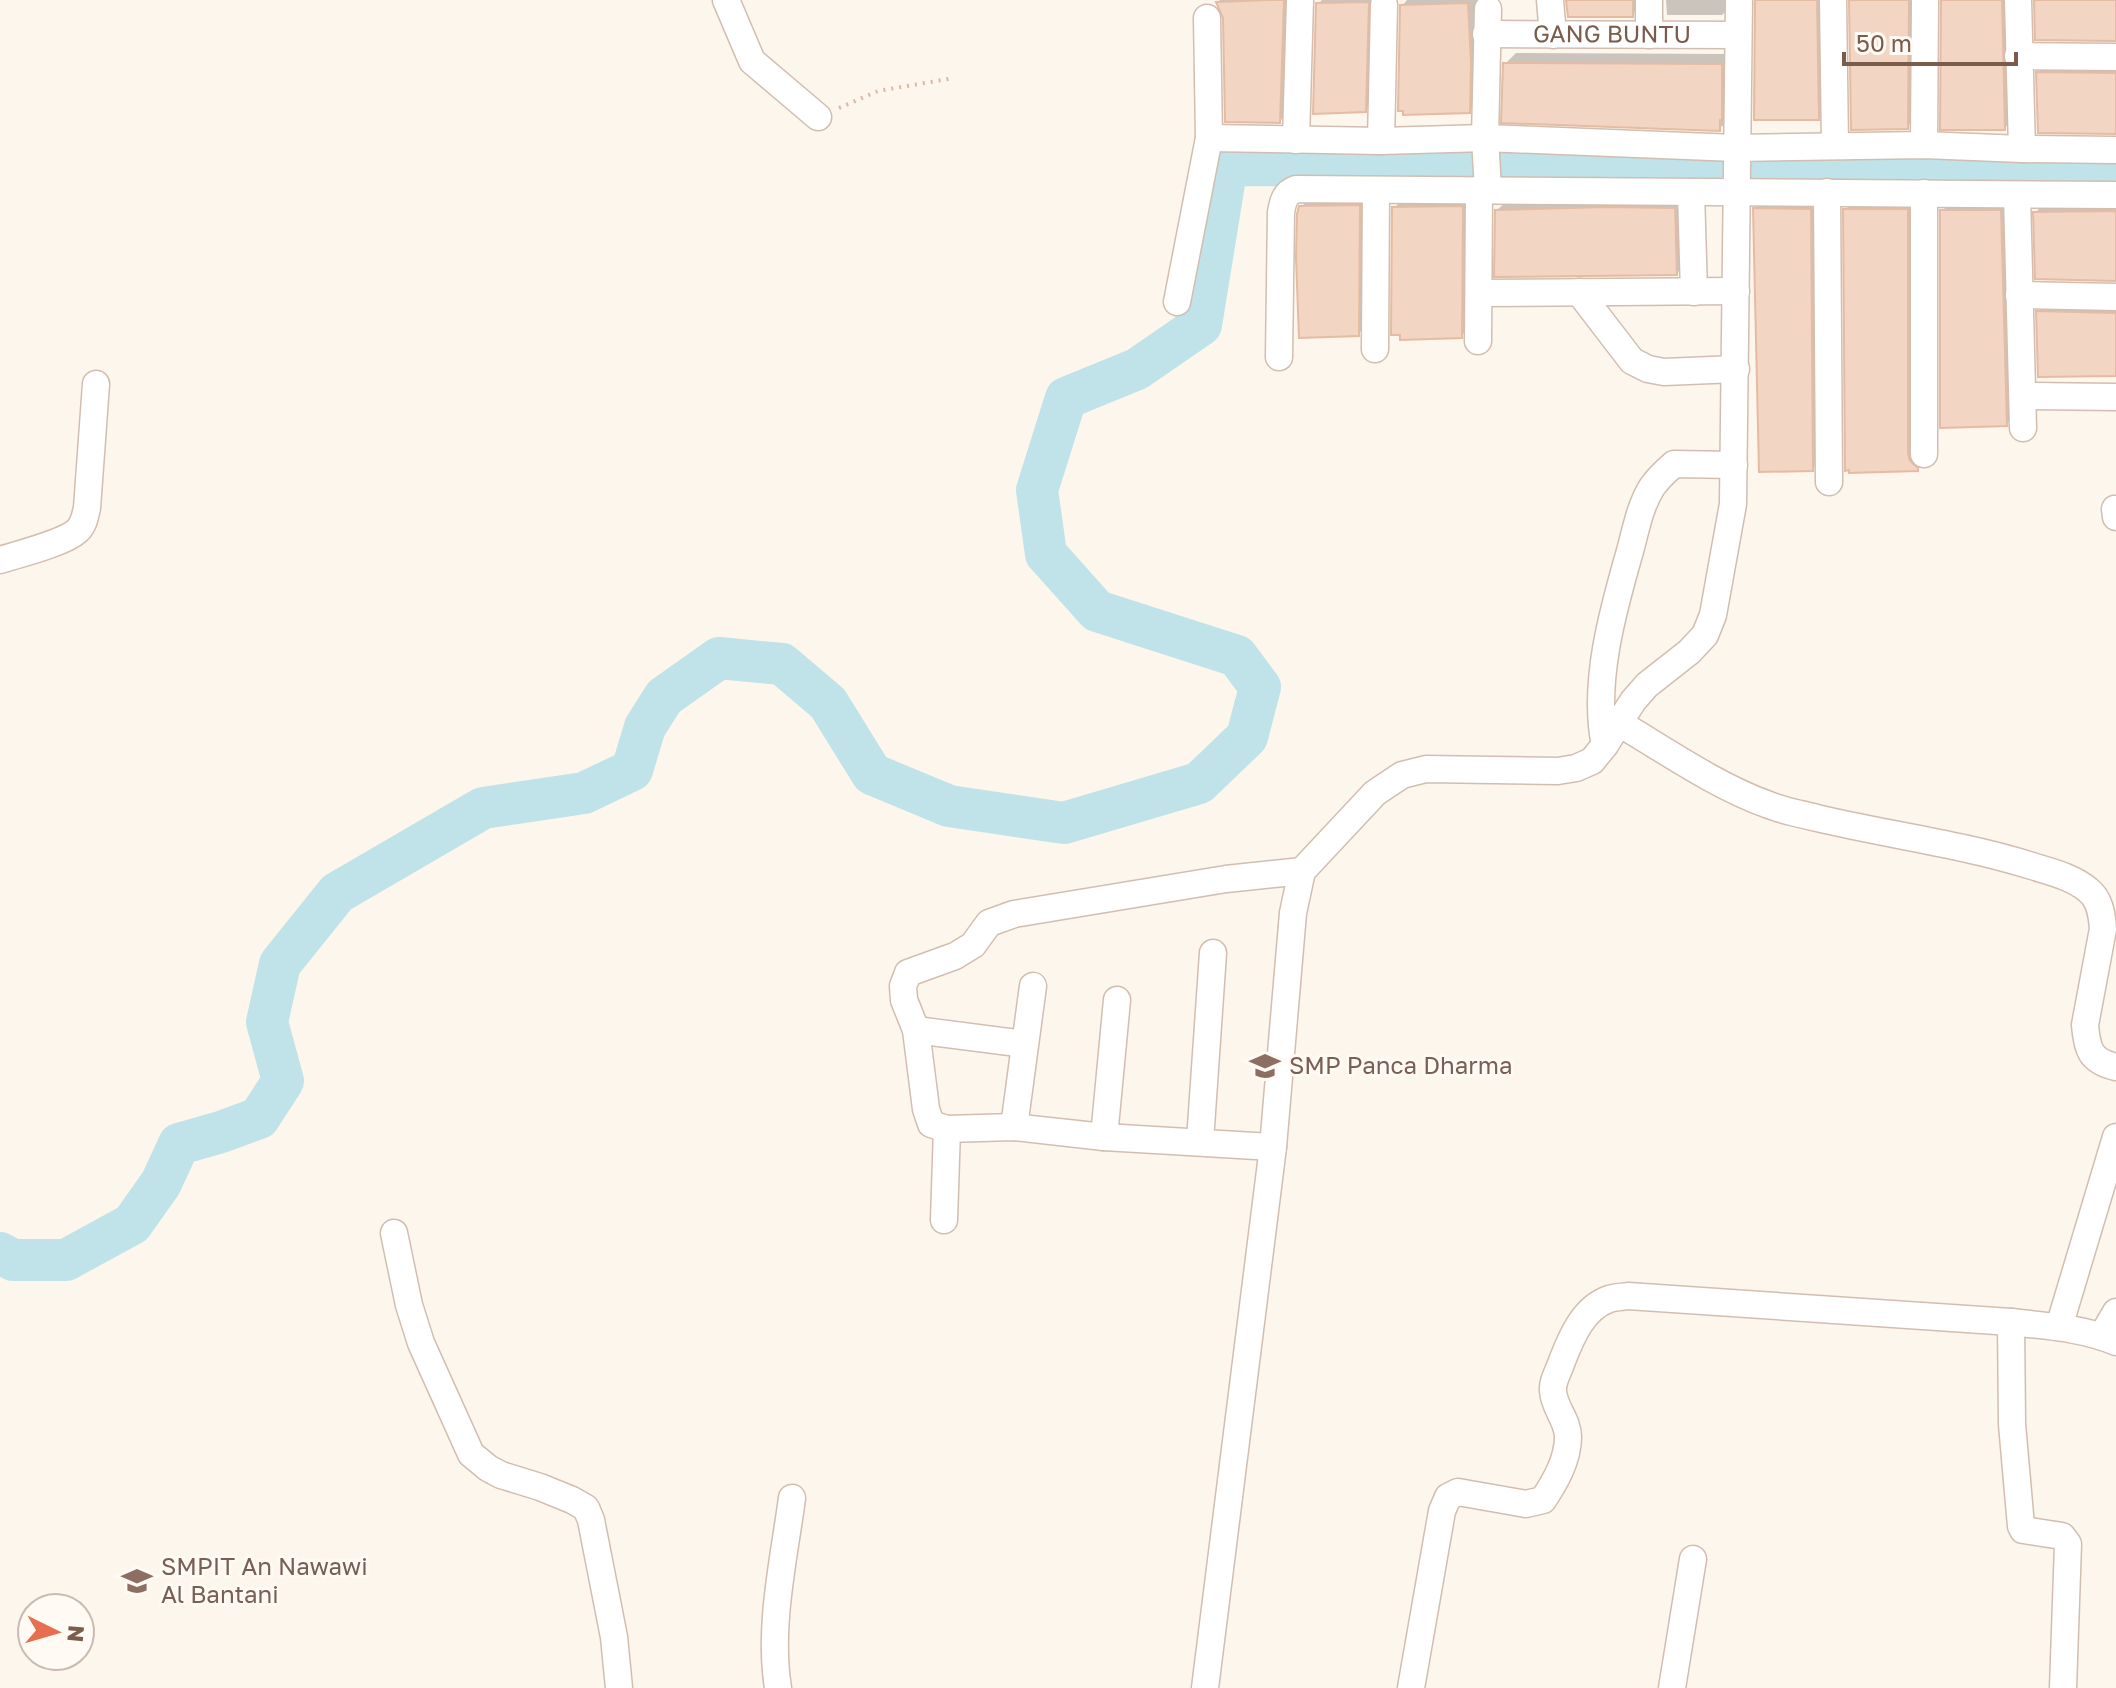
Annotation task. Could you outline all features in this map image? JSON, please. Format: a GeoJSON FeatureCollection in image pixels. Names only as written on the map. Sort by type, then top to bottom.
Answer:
{"type":"FeatureCollection","features":[{"type":"Feature","properties":{"kind":"street"},"geometry":{"type":"LineString","coordinates":[[726,0],[752,61],[818,117]]}},
{"type":"Feature","properties":{"kind":"street"},"geometry":{"type":"LineString","coordinates":[[1296,140],[1300,0]]}},
{"type":"Feature","properties":{"kind":"street"},"geometry":{"type":"LineString","coordinates":[[1550,0],[1553,35]]}},
{"type":"Feature","properties":{"kind":"street"},"geometry":{"type":"LineString","coordinates":[[1649,0],[1649,35]]}},
{"type":"Feature","properties":{"kind":"street"},"geometry":{"type":"LineString","coordinates":[[1205,1688],[1273,1147],[1293,913],[1302,871],[1375,793],[1402,775],[1426,769],[1558,771],[1592,761],[1633,701],[1705,635],[1713,615],[1733,504],[1739,0]]}},
{"type":"Feature","properties":{"kind":"street"},"geometry":{"type":"LineString","coordinates":[[1833,0],[1835,145]]}},
{"type":"Feature","properties":{"kind":"street"},"geometry":{"type":"LineString","coordinates":[[1924,145],[1925,0]]}},
{"type":"Feature","properties":{"kind":"street"},"geometry":{"type":"LineString","coordinates":[[2018,0],[2022,149]]}},
{"type":"Feature","properties":{"kind":"street"},"geometry":{"type":"LineString","coordinates":[[1381,141],[1384,5]]}},
{"type":"Feature","properties":{"kind":"street"},"geometry":{"type":"LineString","coordinates":[[1177,302],[1209,138],[1207,18]]}},
{"type":"Feature","properties":{"kind":"street","name":"GANG BUNTU"},"geometry":{"type":"LineString","coordinates":[[1486,146],[1487,22],[1553,35],[1738,35]]}},
{"type":"Feature","properties":{"kind":"street"},"geometry":{"type":"LineString","coordinates":[[2018,56],[2116,57]]}},
{"type":"Feature","properties":{"kind":"street"},"geometry":{"type":"LineString","coordinates":[[1209,138],[1486,146],[1736,148],[1924,145],[2116,150]]}},
{"type":"Feature","properties":{"kind":"street"},"geometry":{"type":"LineString","coordinates":[[1478,341],[1486,146]]}},
{"type":"Feature","properties":{"kind":"street"},"geometry":{"type":"LineString","coordinates":[[1279,357],[1281,212],[1283,201],[1289,192],[1296,189],[2116,195]]}},
{"type":"Feature","properties":{"kind":"street"},"geometry":{"type":"LineString","coordinates":[[1375,349],[1376,190]]}},
{"type":"Feature","properties":{"kind":"street"},"geometry":{"type":"LineString","coordinates":[[1691,192],[1694,292]]}},
{"type":"Feature","properties":{"kind":"street"},"geometry":{"type":"LineString","coordinates":[[1827,192],[1829,482]]}},
{"type":"Feature","properties":{"kind":"street"},"geometry":{"type":"LineString","coordinates":[[1924,193],[1924,454]]}},
{"type":"Feature","properties":{"kind":"street"},"geometry":{"type":"LineString","coordinates":[[2017,195],[2023,428]]}},
{"type":"Feature","properties":{"kind":"street"},"geometry":{"type":"LineString","coordinates":[[1479,293],[1736,291]]}},
{"type":"Feature","properties":{"kind":"street"},"geometry":{"type":"LineString","coordinates":[[1579,292],[1632,361],[1648,369],[1664,372],[1736,369]]}},
{"type":"Feature","properties":{"kind":"street"},"geometry":{"type":"LineString","coordinates":[[2019,295],[2116,297]]}},
{"type":"Feature","properties":{"kind":"street"},"geometry":{"type":"LineString","coordinates":[[0,560],[68,537],[79,529],[85,519],[96,384]]}},
{"type":"Feature","properties":{"kind":"street"},"geometry":{"type":"LineString","coordinates":[[2023,396],[2116,397]]}},
{"type":"Feature","properties":{"kind":"street"},"geometry":{"type":"LineString","coordinates":[[1734,465],[1674,464],[1652,487],[1643,506],[1618,593],[1606,651],[1601,726],[1612,734],[1771,806],[2001,857],[2087,888],[2098,905],[2103,929],[2085,1025],[2086,1038],[2095,1058],[2116,1067]]}},
{"type":"Feature","properties":{"kind":"street"},"geometry":{"type":"LineString","coordinates":[[1273,1147],[1104,1137],[1014,1127],[947,1129],[931,1124],[926,1109],[916,1030],[904,1000],[903,986],[908,973],[955,956],[973,945],[989,923],[1014,914],[1226,879],[1302,871]]}},
{"type":"Feature","properties":{"kind":"street"},"geometry":{"type":"LineString","coordinates":[[1200,1141],[1213,953]]}},
{"type":"Feature","properties":{"kind":"street"},"geometry":{"type":"LineString","coordinates":[[1014,1127],[1033,986]]}},
{"type":"Feature","properties":{"kind":"street"},"geometry":{"type":"LineString","coordinates":[[1104,1137],[1117,1000]]}},
{"type":"Feature","properties":{"kind":"street"},"geometry":{"type":"LineString","coordinates":[[916,1030],[1024,1044]]}},
{"type":"Feature","properties":{"kind":"street"},"geometry":{"type":"LineString","coordinates":[[944,1220],[947,1129]]}},
{"type":"Feature","properties":{"kind":"street"},"geometry":{"type":"LineString","coordinates":[[2059,1327],[2116,1137]]}},
{"type":"Feature","properties":{"kind":"street"},"geometry":{"type":"LineString","coordinates":[[394,1233],[409,1305],[421,1343],[471,1454],[501,1475],[540,1487],[586,1508],[614,1637],[619,1688]]}},
{"type":"Feature","properties":{"kind":"street"},"geometry":{"type":"LineString","coordinates":[[1411,1688],[1442,1511],[1448,1497],[1458,1492],[1526,1504],[1543,1500],[1555,1481],[1568,1439],[1567,1428],[1553,1394],[1553,1384],[1571,1339],[1582,1321],[1592,1309],[1609,1299],[1628,1296],[2011,1322],[2059,1327],[2109,1339],[2116,1312]]}},
{"type":"Feature","properties":{"kind":"street"},"geometry":{"type":"LineString","coordinates":[[2011,1322],[2012,1424],[2020,1522],[2023,1530],[2062,1536],[2068,1544],[2063,1688]]}},
{"type":"Feature","properties":{"kind":"street"},"geometry":{"type":"LineString","coordinates":[[778,1688],[775,1659],[778,1607],[792,1498]]}},
{"type":"Feature","properties":{"kind":"street"},"geometry":{"type":"LineString","coordinates":[[1672,1688],[1693,1559]]}},
{"type":"Feature","properties":{"kind":"path"},"geometry":{"type":"LineString","coordinates":[[818,117],[878,91],[954,78]]}},
{"type":"Feature","properties":{"kind":"building"},"geometry":{"type":"Polygon","coordinates":[[[1284,0],[1280,123],[1225,122],[1223,18],[1216,2],[1284,0]]]}},
{"type":"Feature","properties":{"kind":"building"},"geometry":{"type":"Polygon","coordinates":[[[1566,0],[1633,0],[1633,17],[1568,17],[1566,0]]]}},
{"type":"Feature","properties":{"kind":"building"},"geometry":{"type":"Polygon","coordinates":[[[1755,0],[1817,0],[1819,120],[1754,120],[1755,0]]]}},
{"type":"Feature","properties":{"kind":"building"},"geometry":{"type":"Polygon","coordinates":[[[1849,0],[1909,0],[1908,129],[1851,130],[1849,0]]]}},
{"type":"Feature","properties":{"kind":"building"},"geometry":{"type":"Polygon","coordinates":[[[1941,0],[2002,0],[2005,130],[1940,130],[1941,0]]]}},
{"type":"Feature","properties":{"kind":"building"},"geometry":{"type":"Polygon","coordinates":[[[2034,0],[2116,0],[2116,41],[2035,40],[2034,0]]]}},
{"type":"Feature","properties":{"kind":"building"},"geometry":{"type":"Polygon","coordinates":[[[1369,2],[1366,112],[1313,114],[1316,3],[1369,2]]]}},
{"type":"Feature","properties":{"kind":"building"},"geometry":{"type":"Polygon","coordinates":[[[1468,3],[1470,113],[1403,115],[1403,111],[1398,111],[1400,5],[1468,3]]]}},
{"type":"Feature","properties":{"kind":"building"},"geometry":{"type":"Polygon","coordinates":[[[1503,63],[1722,64],[1720,131],[1501,123],[1503,63]]]}},
{"type":"Feature","properties":{"kind":"building"},"geometry":{"type":"Polygon","coordinates":[[[2036,72],[2116,73],[2116,134],[2038,133],[2036,72]]]}},
{"type":"Feature","properties":{"kind":"building"},"geometry":{"type":"Polygon","coordinates":[[[1360,205],[1359,336],[1299,338],[1296,257],[1299,206],[1360,205]]]}},
{"type":"Feature","properties":{"kind":"building"},"geometry":{"type":"Polygon","coordinates":[[[1463,206],[1462,338],[1400,340],[1400,335],[1391,335],[1392,207],[1463,206]]]}},
{"type":"Feature","properties":{"kind":"building"},"geometry":{"type":"Polygon","coordinates":[[[1675,208],[1677,275],[1494,277],[1495,210],[1675,208]]]}},
{"type":"Feature","properties":{"kind":"building"},"geometry":{"type":"Polygon","coordinates":[[[1753,208],[1811,209],[1813,471],[1759,472],[1753,208]]]}},
{"type":"Feature","properties":{"kind":"building"},"geometry":{"type":"Polygon","coordinates":[[[1843,209],[1908,209],[1908,454],[1918,471],[1845,471],[1843,209]]]}},
{"type":"Feature","properties":{"kind":"building"},"geometry":{"type":"Polygon","coordinates":[[[1940,210],[2001,210],[2007,426],[1940,428],[1940,210]]]}},
{"type":"Feature","properties":{"kind":"building"},"geometry":{"type":"Polygon","coordinates":[[[2116,211],[2116,281],[2035,279],[2033,212],[2116,211]]]}},
{"type":"Feature","properties":{"kind":"building"},"geometry":{"type":"Polygon","coordinates":[[[2036,311],[2116,313],[2116,376],[2038,377],[2036,311]]]}},
{"type":"Feature","properties":{"kind":"waterway"},"geometry":{"type":"LineString","coordinates":[[0,1253],[13,1260],[66,1260],[132,1224],[161,1183],[179,1144],[259,1118],[283,1081],[267,1022],[280,964],[337,893],[483,808],[584,793],[632,770],[645,727],[664,697],[719,658],[782,664],[828,703],[872,774],[949,806],[1064,823],[1199,783],[1247,737],[1260,687],[1237,656],[1097,611],[1046,554],[1037,490],[1066,398],[1137,369],[1201,325],[1227,165],[2116,168]]}},
{"type":"Feature","properties":{"kind":"place","name":"SMP Panca Dharma"},"geometry":{"type":"Point","coordinates":[1265,1066]}},
{"type":"Feature","properties":{"kind":"place","name":"SMPIT An Nawawi Al Bantani"},"geometry":{"type":"Point","coordinates":[137,1581]}}]}
